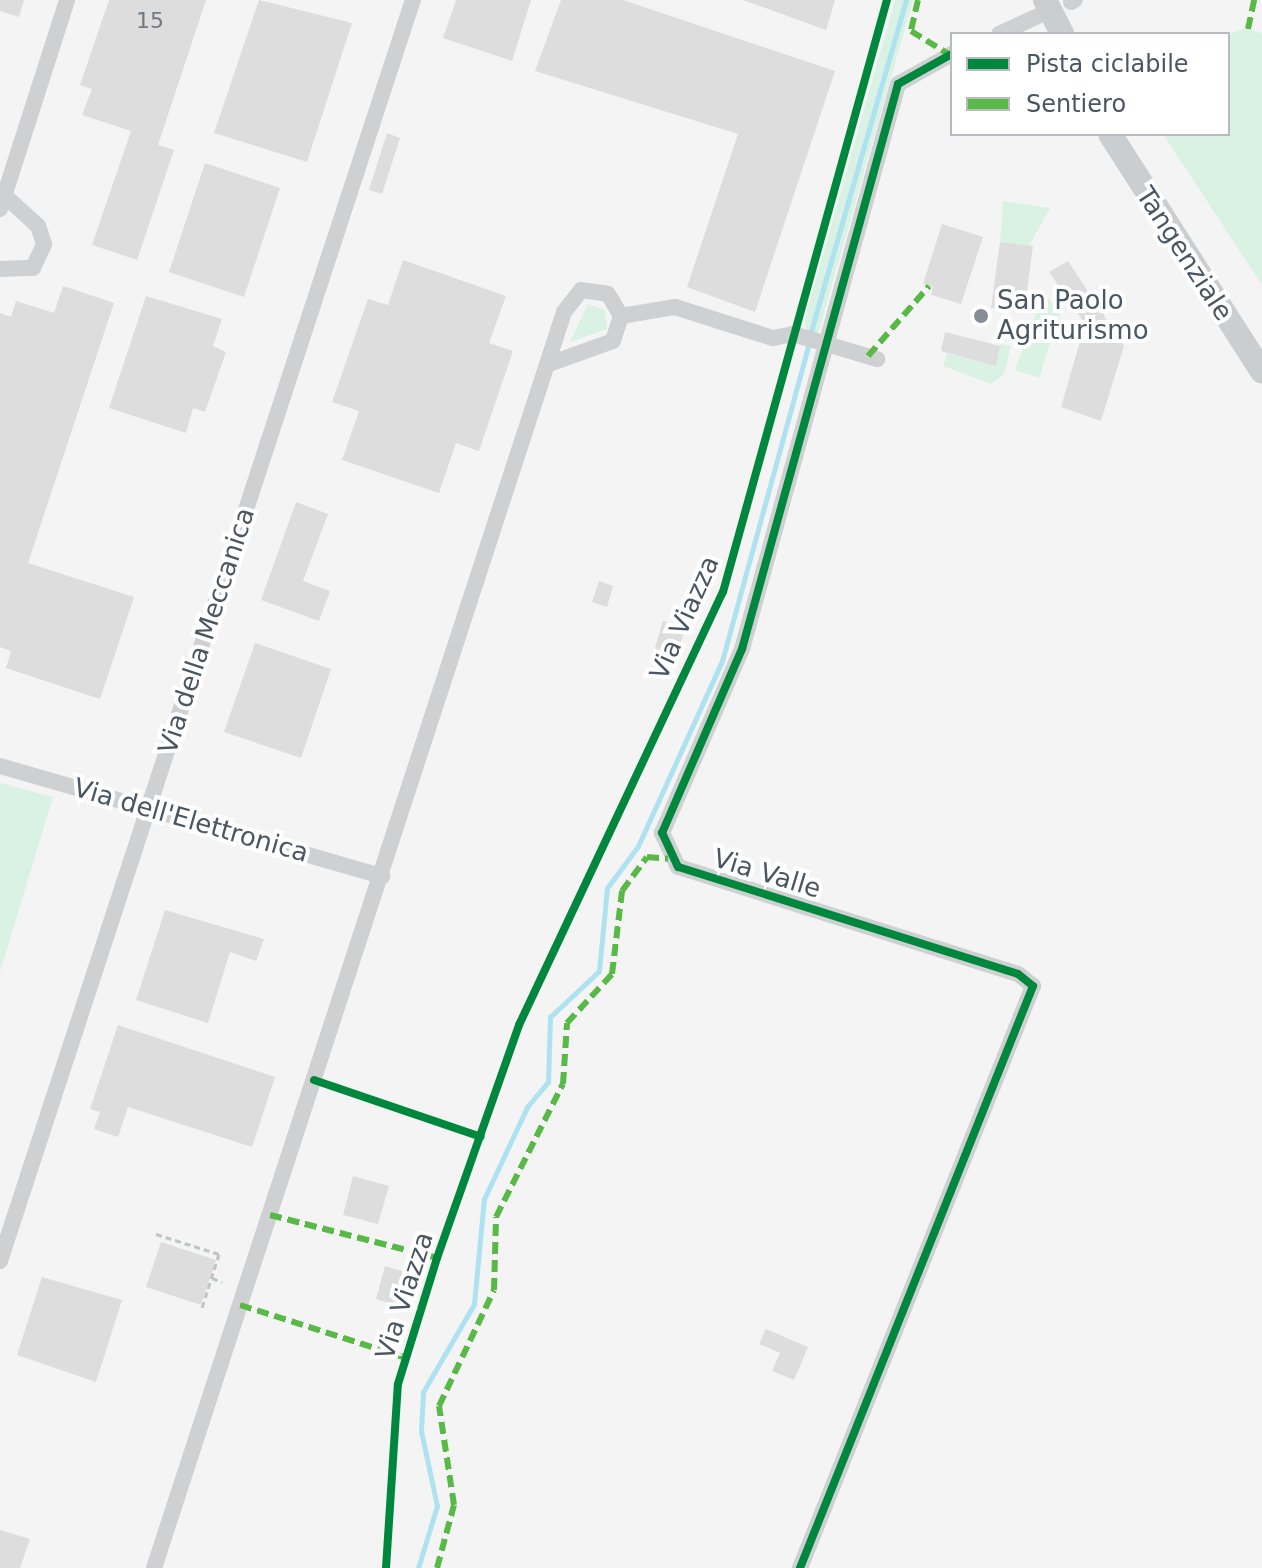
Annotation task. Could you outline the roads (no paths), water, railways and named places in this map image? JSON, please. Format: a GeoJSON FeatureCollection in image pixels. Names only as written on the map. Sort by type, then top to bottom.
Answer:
{"type":"FeatureCollection","features":[{"type":"Feature","properties":{"kind":"main road"},"geometry":{"type":"LineString","coordinates":[[1042,8],[1060,32]]}},
{"type":"Feature","properties":{"kind":"main road","name":"Tangenziale"},"geometry":{"type":"LineString","coordinates":[[1111,136],[1262,372]]}},
{"type":"Feature","properties":{"kind":"street"},"geometry":{"type":"LineString","coordinates":[[0,269],[33,268],[44,244],[38,226],[2,202],[67,0]]}},
{"type":"Feature","properties":{"kind":"street","name":"Via della Meccanica"},"geometry":{"type":"LineString","coordinates":[[0,1261],[413,0]]}},
{"type":"Feature","properties":{"kind":"street"},"geometry":{"type":"LineString","coordinates":[[1002,32],[1042,8]]}},
{"type":"Feature","properties":{"kind":"street","name":"Via Valle"},"geometry":{"type":"LineString","coordinates":[[800,1568],[1033,986],[1018,974],[678,867],[663,846],[667,821],[742,649],[898,84],[946,57]]}},
{"type":"Feature","properties":{"kind":"street"},"geometry":{"type":"LineString","coordinates":[[154,1568],[564,312],[581,290],[608,294],[621,316]]}},
{"type":"Feature","properties":{"kind":"street"},"geometry":{"type":"LineString","coordinates":[[621,316],[675,307],[773,338],[793,334],[877,359]]}},
{"type":"Feature","properties":{"kind":"street"},"geometry":{"type":"LineString","coordinates":[[549,364],[604,349],[621,316]]}},
{"type":"Feature","properties":{"kind":"street","name":"Via dell'Elettronica"},"geometry":{"type":"LineString","coordinates":[[0,766],[382,876]]}},
{"type":"Feature","properties":{"kind":"waterway"},"geometry":{"type":"LineString","coordinates":[[811,331],[906,0]]}},
{"type":"Feature","properties":{"kind":"waterway"},"geometry":{"type":"LineString","coordinates":[[418,1568],[437,1506],[421,1431],[423,1392],[474,1304],[484,1199],[527,1107],[548,1082],[550,1017],[599,971],[607,888],[638,846],[722,661],[809,342]]}},
{"type":"Feature","properties":{"kind":"place","name":"San Paolo Agriturismo"},"geometry":{"type":"Point","coordinates":[981,316]}}]}
